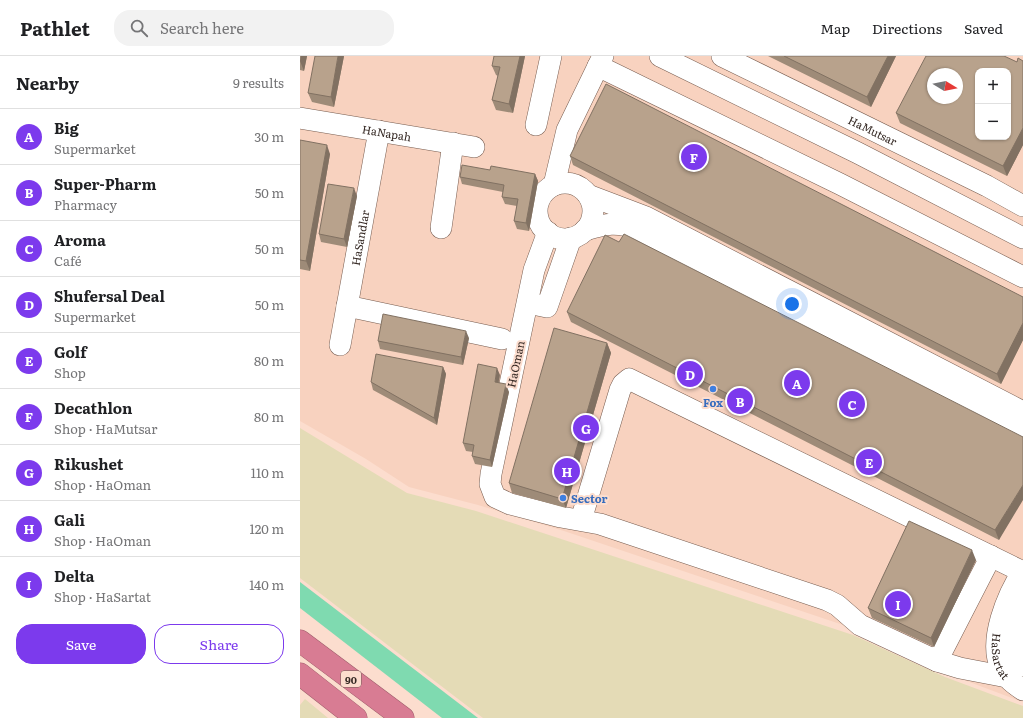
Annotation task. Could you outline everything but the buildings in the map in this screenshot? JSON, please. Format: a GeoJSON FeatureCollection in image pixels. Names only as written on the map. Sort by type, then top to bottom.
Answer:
{"type":"FeatureCollection","features":[{"type":"Feature","properties":{"kind":"highway","name":"90"},"geometry":{"type":"LineString","coordinates":[[300,641],[403,718]]}},
{"type":"Feature","properties":{"kind":"highway","name":"90"},"geometry":{"type":"LineString","coordinates":[[300,674],[356,718]]}},
{"type":"Feature","properties":{"kind":"street"},"geometry":{"type":"LineString","coordinates":[[536,125],[551,56]]}},
{"type":"Feature","properties":{"kind":"street"},"geometry":{"type":"LineString","coordinates":[[660,56],[858,153],[1023,238]]}},
{"type":"Feature","properties":{"kind":"street","name":"HaMutsar"},"geometry":{"type":"LineString","coordinates":[[726,57],[1021,201]]}},
{"type":"Feature","properties":{"kind":"street"},"geometry":{"type":"LineString","coordinates":[[1022,421],[637,229],[624,225],[607,223],[578,234],[560,238],[548,232],[540,222],[538,206],[542,196],[554,185],[567,130],[600,61],[1023,277]]}},
{"type":"Feature","properties":{"kind":"street","name":"HaNapah"},"geometry":{"type":"LineString","coordinates":[[300,118],[474,147]]}},
{"type":"Feature","properties":{"kind":"street","name":"HaSandlar"},"geometry":{"type":"LineString","coordinates":[[340,345],[379,131]]}},
{"type":"Feature","properties":{"kind":"street"},"geometry":{"type":"LineString","coordinates":[[441,228],[453,143]]}},
{"type":"Feature","properties":{"kind":"street"},"geometry":{"type":"LineString","coordinates":[[528,303],[547,306],[578,234],[592,216],[592,204],[588,195],[580,187],[570,183],[554,185]]}},
{"type":"Feature","properties":{"kind":"street"},"geometry":{"type":"LineString","coordinates":[[588,195],[646,217],[1022,421]]}},
{"type":"Feature","properties":{"kind":"street","name":"HaOman"},"geometry":{"type":"LineString","coordinates":[[548,232],[536,264],[490,484],[495,497],[510,504],[561,517],[581,520]]}},
{"type":"Feature","properties":{"kind":"street"},"geometry":{"type":"LineString","coordinates":[[347,306],[502,339]]}},
{"type":"Feature","properties":{"kind":"street"},"geometry":{"type":"LineString","coordinates":[[1015,671],[960,668],[937,661],[860,626],[837,605],[827,600],[600,524],[581,520],[620,390],[623,384],[629,379],[1023,572]]}},
{"type":"Feature","properties":{"kind":"street"},"geometry":{"type":"LineString","coordinates":[[937,661],[990,556]]}},
{"type":"Feature","properties":{"kind":"street","name":"HaSartat"},"geometry":{"type":"LineString","coordinates":[[1023,572],[1016,582],[1001,619],[998,634],[998,658],[1015,671],[1023,690]]}},
{"type":"Feature","properties":{"kind":"street","name":"HaSartat"},"geometry":{"type":"LineString","coordinates":[[1015,671],[1017,657],[1014,638],[1023,596]]}},
{"type":"Feature","properties":{"kind":"shaded area"},"geometry":{"type":"Polygon","coordinates":[[[300,56],[1023,56],[1023,702],[948,674],[861,631],[564,531],[478,505],[409,487],[366,459],[300,421],[300,56]]]}},
{"type":"Feature","properties":{"kind":"green space"},"geometry":{"type":"Polygon","coordinates":[[[300,582],[478,718],[442,718],[300,608],[300,582]]]}},
{"type":"Feature","properties":{"kind":"sand"},"geometry":{"type":"Polygon","coordinates":[[[300,428],[407,493],[476,511],[853,635],[945,677],[1023,706],[1023,718],[483,718],[300,578],[300,428]]]}},
{"type":"Feature","properties":{"kind":"sand"},"geometry":{"type":"Polygon","coordinates":[[[305,699],[328,718],[300,718],[300,705],[305,699]]]}},
{"type":"Feature","properties":{"kind":"place","name":"Decathlon"},"geometry":{"type":"Point","coordinates":[694,157]}},
{"type":"Feature","properties":{"kind":"place","name":"Shufersal Deal"},"geometry":{"type":"Point","coordinates":[690,374]}},
{"type":"Feature","properties":{"kind":"place","name":"Big"},"geometry":{"type":"Point","coordinates":[797,383]}},
{"type":"Feature","properties":{"kind":"place","name":"Fox"},"geometry":{"type":"Point","coordinates":[713,389]}},
{"type":"Feature","properties":{"kind":"place","name":"Super-Pharm"},"geometry":{"type":"Point","coordinates":[740,401]}},
{"type":"Feature","properties":{"kind":"place","name":"Aroma"},"geometry":{"type":"Point","coordinates":[852,404]}},
{"type":"Feature","properties":{"kind":"place","name":"Rikushet"},"geometry":{"type":"Point","coordinates":[586,428]}},
{"type":"Feature","properties":{"kind":"place","name":"Golf"},"geometry":{"type":"Point","coordinates":[869,462]}},
{"type":"Feature","properties":{"kind":"place","name":"Gali"},"geometry":{"type":"Point","coordinates":[567,471]}},
{"type":"Feature","properties":{"kind":"place","name":"Sector"},"geometry":{"type":"Point","coordinates":[563,498]}},
{"type":"Feature","properties":{"kind":"place","name":"Delta"},"geometry":{"type":"Point","coordinates":[898,604]}}]}
